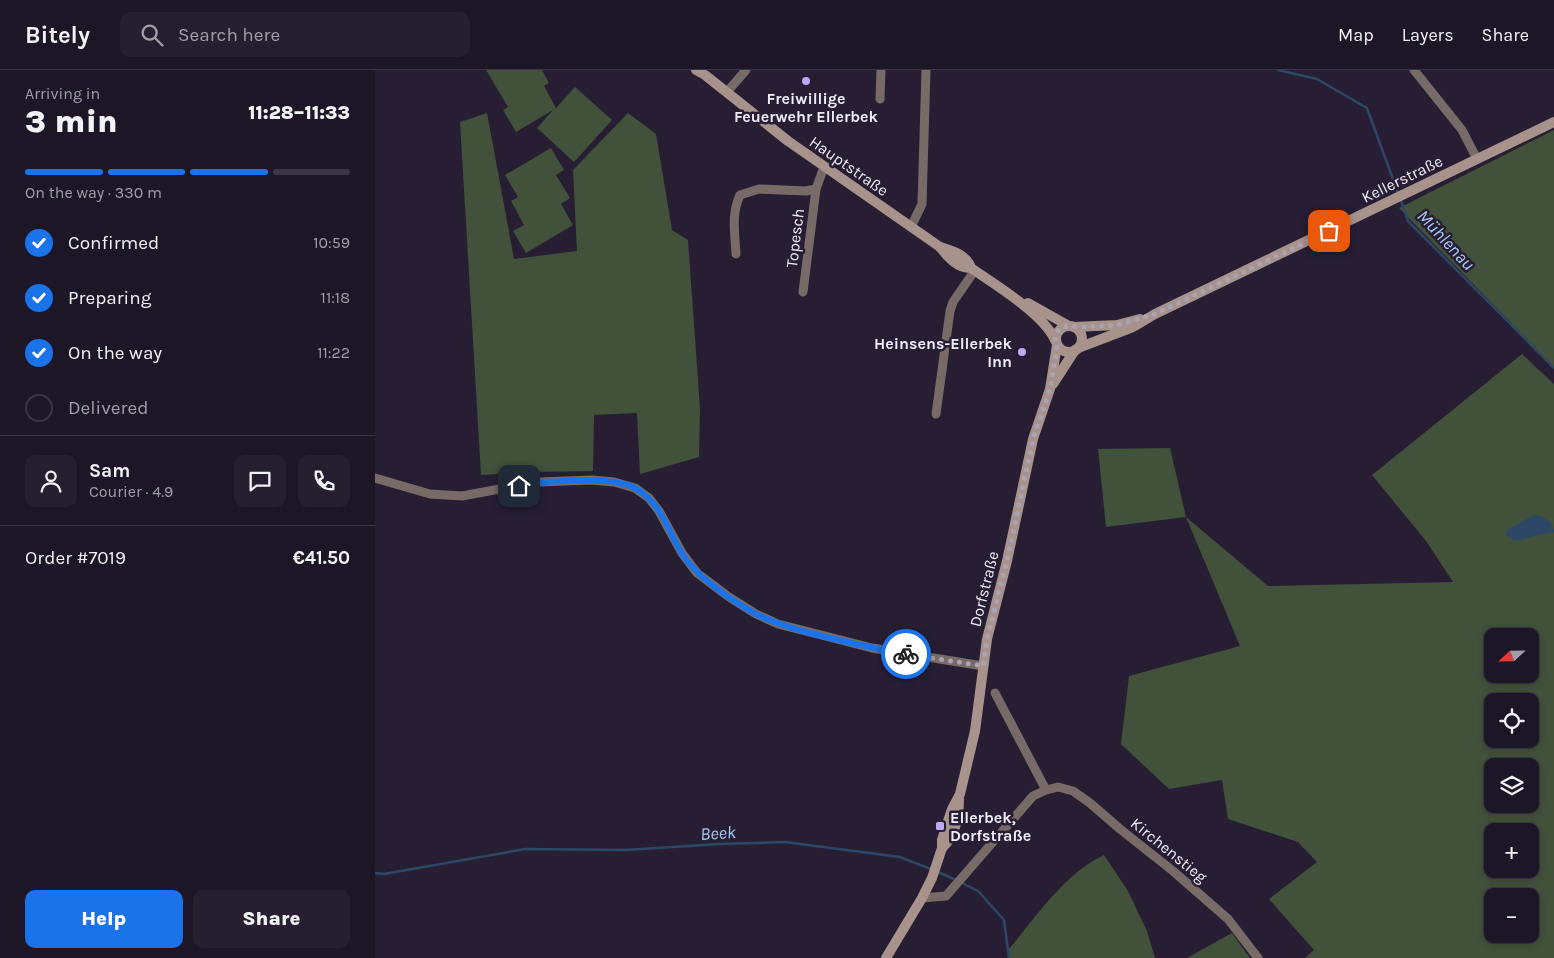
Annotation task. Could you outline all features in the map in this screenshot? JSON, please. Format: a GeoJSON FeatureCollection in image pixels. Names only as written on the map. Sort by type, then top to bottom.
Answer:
{"type":"FeatureCollection","features":[{"type":"Feature","properties":{"kind":"main road","name":"Hauptstraße"},"geometry":{"type":"LineString","coordinates":[[697,70],[824,168],[940,247],[951,250],[969,262],[973,269],[1007,292],[1046,324],[1056,342]]}},
{"type":"Feature","properties":{"kind":"main road","name":"Kellerstraße"},"geometry":{"type":"LineString","coordinates":[[1077,349],[1133,327],[1155,314],[1554,122]]}},
{"type":"Feature","properties":{"kind":"main road","name":"Hauptstraße"},"geometry":{"type":"LineString","coordinates":[[1007,292],[1072,326]]}},
{"type":"Feature","properties":{"kind":"main road","name":"Kellerstraße"},"geometry":{"type":"LineString","coordinates":[[1072,326],[1117,325],[1155,314]]}},
{"type":"Feature","properties":{"kind":"main road"},"geometry":{"type":"LineString","coordinates":[[1072,326],[1080,333],[1082,341],[1077,349],[1067,352],[1059,349],[1056,335],[1061,328],[1072,326]]}},
{"type":"Feature","properties":{"kind":"main road","name":"Dorfstraße"},"geometry":{"type":"LineString","coordinates":[[887,958],[932,878],[952,809],[959,798],[975,731],[987,639],[1007,561],[1033,439],[1050,389],[1056,342]]}},
{"type":"Feature","properties":{"kind":"main road","name":"Dorfstraße"},"geometry":{"type":"LineString","coordinates":[[1050,389],[1077,349]]}},
{"type":"Feature","properties":{"kind":"street"},"geometry":{"type":"LineString","coordinates":[[727,92],[746,70]]}},
{"type":"Feature","properties":{"kind":"street"},"geometry":{"type":"LineString","coordinates":[[880,99],[881,70]]}},
{"type":"Feature","properties":{"kind":"street"},"geometry":{"type":"LineString","coordinates":[[911,227],[922,204],[926,70]]}},
{"type":"Feature","properties":{"kind":"street"},"geometry":{"type":"LineString","coordinates":[[1416,70],[1463,130],[1477,159]]}},
{"type":"Feature","properties":{"kind":"street","name":"Topesch"},"geometry":{"type":"LineString","coordinates":[[803,292],[816,189],[824,168]]}},
{"type":"Feature","properties":{"kind":"street","name":"Topesch"},"geometry":{"type":"LineString","coordinates":[[736,254],[734,221],[736,205],[740,195],[759,189],[806,191],[816,189]]}},
{"type":"Feature","properties":{"kind":"street"},"geometry":{"type":"LineString","coordinates":[[936,414],[950,311],[953,302],[973,269]]}},
{"type":"Feature","properties":{"kind":"street"},"geometry":{"type":"LineString","coordinates":[[375,478],[430,494],[462,496],[538,482],[592,480],[614,482],[635,488],[649,498],[659,512],[681,553],[697,573],[756,614],[778,624],[872,648],[983,666]]}},
{"type":"Feature","properties":{"kind":"street"},"geometry":{"type":"LineString","coordinates":[[922,898],[946,896],[1033,796],[1046,790],[995,693]]}},
{"type":"Feature","properties":{"kind":"street","name":"Kirchenstieg"},"geometry":{"type":"LineString","coordinates":[[1046,790],[1058,787],[1073,791],[1090,803],[1228,919],[1258,958]]}},
{"type":"Feature","properties":{"kind":"green space"},"geometry":{"type":"Polygon","coordinates":[[[486,70],[542,70],[549,83],[544,86],[556,108],[575,87],[612,120],[574,162],[537,128],[553,110],[516,132],[503,110],[508,107],[486,70]]]}},
{"type":"Feature","properties":{"kind":"green space"},"geometry":{"type":"Polygon","coordinates":[[[487,113],[514,259],[577,251],[573,170],[628,113],[656,134],[672,230],[688,240],[700,408],[699,457],[640,474],[637,413],[594,415],[593,471],[481,475],[460,122],[487,113]]]}},
{"type":"Feature","properties":{"kind":"green space"},"geometry":{"type":"Polygon","coordinates":[[[1554,130],[1554,367],[1399,208],[1554,130]]]}},
{"type":"Feature","properties":{"kind":"green space"},"geometry":{"type":"Polygon","coordinates":[[[551,148],[564,170],[556,175],[570,198],[561,204],[573,225],[526,253],[513,231],[524,225],[511,201],[518,197],[505,175],[551,148]]]}},
{"type":"Feature","properties":{"kind":"green space"},"geometry":{"type":"Polygon","coordinates":[[[1522,354],[1554,384],[1554,958],[1305,958],[1314,950],[1269,899],[1317,862],[1298,842],[1228,819],[1222,780],[1169,789],[1121,744],[1129,676],[1240,646],[1186,517],[1268,586],[1453,582],[1426,541],[1372,475],[1522,354]]]}},
{"type":"Feature","properties":{"kind":"green space"},"geometry":{"type":"Polygon","coordinates":[[[1170,448],[1186,517],[1106,527],[1098,449],[1170,448]]]}},
{"type":"Feature","properties":{"kind":"green space"},"geometry":{"type":"Polygon","coordinates":[[[1104,855],[1128,891],[1147,931],[1155,958],[1010,958],[1008,950],[1052,897],[1076,873],[1104,855]]]}},
{"type":"Feature","properties":{"kind":"green space"},"geometry":{"type":"Polygon","coordinates":[[[1232,933],[1250,958],[1187,958],[1232,933]]]}},
{"type":"Feature","properties":{"kind":"water"},"geometry":{"type":"Polygon","coordinates":[[[1534,515],[1547,520],[1554,528],[1554,532],[1516,541],[1507,536],[1507,530],[1534,515]]]}},
{"type":"Feature","properties":{"kind":"waterway","name":"Mühlenau"},"geometry":{"type":"LineString","coordinates":[[1278,70],[1317,79],[1367,108],[1398,193]]}},
{"type":"Feature","properties":{"kind":"waterway","name":"Mühlenau"},"geometry":{"type":"LineString","coordinates":[[1400,198],[1408,221],[1554,368]]}},
{"type":"Feature","properties":{"kind":"waterway","name":"Beek"},"geometry":{"type":"LineString","coordinates":[[375,873],[384,874],[525,849],[626,850],[785,842],[900,857],[933,870]]}},
{"type":"Feature","properties":{"kind":"waterway","name":"Beek"},"geometry":{"type":"LineString","coordinates":[[938,872],[956,880]]}},
{"type":"Feature","properties":{"kind":"waterway","name":"Beek"},"geometry":{"type":"LineString","coordinates":[[960,882],[978,891],[1004,920],[1009,958]]}},
{"type":"Feature","properties":{"kind":"way so far"},"geometry":{"type":"LineString","coordinates":[[906,654],[983,666],[987,639],[1007,561],[1033,439],[1050,389],[1057,345],[1056,335],[1061,328],[1064,326],[1097,327],[1117,325],[1155,314],[1329,231]]}},
{"type":"Feature","properties":{"kind":"place","name":"Freiwillige Feuerwehr Ellerbek"},"geometry":{"type":"Point","coordinates":[806,81]}},
{"type":"Feature","properties":{"kind":"place","name":"Heinsens-Ellerbek Inn"},"geometry":{"type":"Point","coordinates":[1022,352]}},
{"type":"Feature","properties":{"kind":"place","name":"Ellerbek, Dorfstraße"},"geometry":{"type":"Point","coordinates":[940,826]}},
{"type":"Feature","properties":{"kind":"route"},"geometry":{"type":"LineString","coordinates":[[519,486],[538,482],[592,480],[614,482],[635,488],[649,498],[659,512],[681,553],[697,573],[756,614],[778,624],[823,636],[906,654]]}}]}
